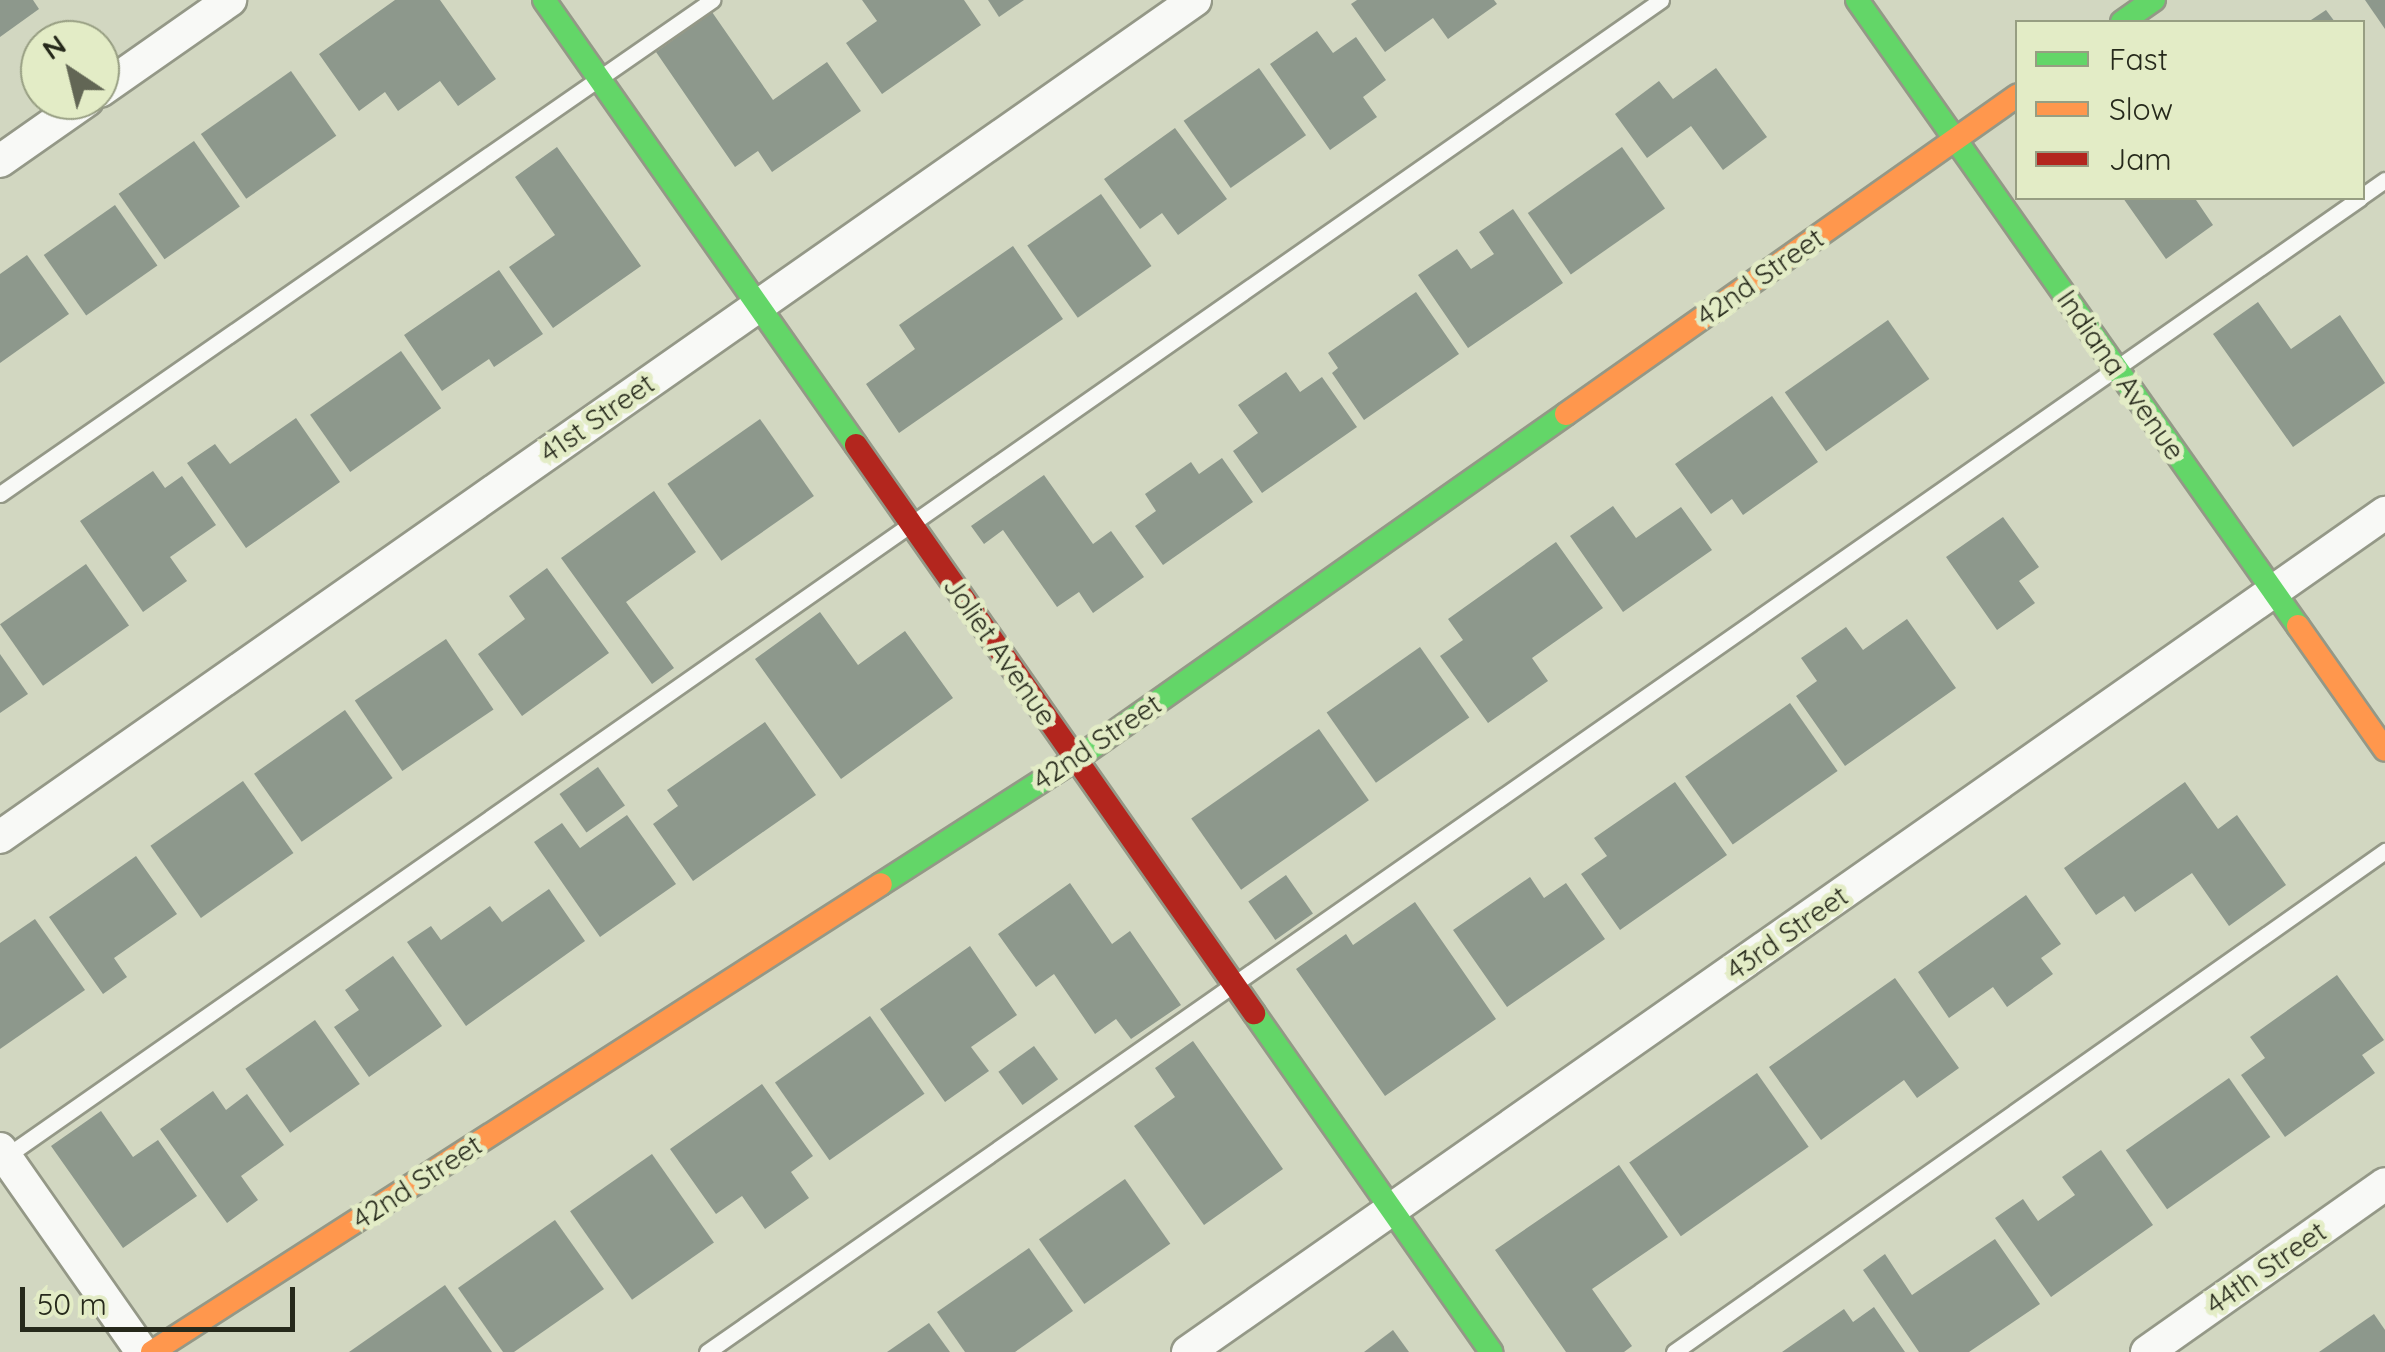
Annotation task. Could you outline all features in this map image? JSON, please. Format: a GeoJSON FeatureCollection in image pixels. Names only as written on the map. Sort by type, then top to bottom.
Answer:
{"type":"FeatureCollection","features":[{"type":"Feature","properties":{"kind":"street"},"geometry":{"type":"LineString","coordinates":[[120,77],[230,0]]}},
{"type":"Feature","properties":{"kind":"street","name":"Joliet Avenue"},"geometry":{"type":"LineString","coordinates":[[544,0],[1490,1352]]}},
{"type":"Feature","properties":{"kind":"street","name":"41st Street"},"geometry":{"type":"LineString","coordinates":[[0,837],[1195,0]]}},
{"type":"Feature","properties":{"kind":"street","name":"Indiana Avenue"},"geometry":{"type":"LineString","coordinates":[[1857,0],[2385,750]]}},
{"type":"Feature","properties":{"kind":"street"},"geometry":{"type":"LineString","coordinates":[[2125,20],[2154,0]]}},
{"type":"Feature","properties":{"kind":"street","name":"42nd Street"},"geometry":{"type":"LineString","coordinates":[[152,1352],[1076,760],[2015,98]]}},
{"type":"Feature","properties":{"kind":"street"},"geometry":{"type":"LineString","coordinates":[[0,160],[58,120]]}},
{"type":"Feature","properties":{"kind":"street","name":"43rd Street"},"geometry":{"type":"LineString","coordinates":[[1188,1352],[2385,513]]}},
{"type":"Feature","properties":{"kind":"street"},"geometry":{"type":"LineString","coordinates":[[3,1153],[142,1352]]}},
{"type":"Feature","properties":{"kind":"street","name":"44th Street"},"geometry":{"type":"LineString","coordinates":[[2147,1352],[2385,1184]]}},
{"type":"Feature","properties":{"kind":"lane"},"geometry":{"type":"LineString","coordinates":[[0,494],[712,0]]}},
{"type":"Feature","properties":{"kind":"lane"},"geometry":{"type":"LineString","coordinates":[[3,1153],[912,526],[1661,0]]}},
{"type":"Feature","properties":{"kind":"lane"},"geometry":{"type":"LineString","coordinates":[[707,1352],[2357,200]]}},
{"type":"Feature","properties":{"kind":"lane"},"geometry":{"type":"LineString","coordinates":[[1674,1352],[2385,850]]}},
{"type":"Feature","properties":{"kind":"building"},"geometry":{"type":"Polygon","coordinates":[[[0,0],[33,0],[39,9],[0,37],[0,0]]]}},
{"type":"Feature","properties":{"kind":"building"},"geometry":{"type":"Polygon","coordinates":[[[395,0],[440,0],[496,79],[458,106],[440,81],[398,111],[385,92],[359,111],[319,54],[395,0]]]}},
{"type":"Feature","properties":{"kind":"building"},"geometry":{"type":"Polygon","coordinates":[[[862,0],[964,0],[981,25],[882,94],[846,43],[877,21],[862,0]]]}},
{"type":"Feature","properties":{"kind":"building"},"geometry":{"type":"Polygon","coordinates":[[[988,0],[1024,0],[999,17],[988,0]]]}},
{"type":"Feature","properties":{"kind":"building"},"geometry":{"type":"Polygon","coordinates":[[[1357,0],[1494,0],[1497,4],[1448,39],[1433,18],[1385,52],[1351,4],[1357,0]]]}},
{"type":"Feature","properties":{"kind":"building"},"geometry":{"type":"Polygon","coordinates":[[[2365,0],[2385,0],[2385,29],[2365,0]]]}},
{"type":"Feature","properties":{"kind":"building"},"geometry":{"type":"Polygon","coordinates":[[[2326,10],[2334,20],[2311,20],[2326,10]]]}},
{"type":"Feature","properties":{"kind":"building"},"geometry":{"type":"Polygon","coordinates":[[[712,12],[773,100],[827,62],[861,111],[772,172],[758,151],[735,167],[656,52],[712,12]]]}},
{"type":"Feature","properties":{"kind":"building"},"geometry":{"type":"Polygon","coordinates":[[[1317,31],[1333,53],[1356,37],[1386,80],[1363,97],[1377,117],[1330,150],[1270,64],[1317,31]]]}},
{"type":"Feature","properties":{"kind":"building"},"geometry":{"type":"Polygon","coordinates":[[[1259,68],[1306,135],[1231,188],[1184,121],[1259,68]]]}},
{"type":"Feature","properties":{"kind":"building"},"geometry":{"type":"Polygon","coordinates":[[[1716,68],[1767,137],[1723,170],[1691,126],[1647,158],[1615,114],[1659,81],[1673,99],[1716,68]]]}},
{"type":"Feature","properties":{"kind":"building"},"geometry":{"type":"Polygon","coordinates":[[[291,71],[336,136],[246,199],[201,134],[291,71]]]}},
{"type":"Feature","properties":{"kind":"building"},"geometry":{"type":"Polygon","coordinates":[[[1175,128],[1227,199],[1178,235],[1162,213],[1140,229],[1104,179],[1175,128]]]}},
{"type":"Feature","properties":{"kind":"building"},"geometry":{"type":"Polygon","coordinates":[[[194,141],[240,207],[165,259],[119,194],[194,141]]]}},
{"type":"Feature","properties":{"kind":"building"},"geometry":{"type":"Polygon","coordinates":[[[557,147],[641,266],[553,328],[509,267],[555,235],[515,177],[557,147]]]}},
{"type":"Feature","properties":{"kind":"building"},"geometry":{"type":"Polygon","coordinates":[[[1622,147],[1665,208],[1571,274],[1528,213],[1622,147]]]}},
{"type":"Feature","properties":{"kind":"building"},"geometry":{"type":"Polygon","coordinates":[[[1101,194],[1151,266],[1078,318],[1027,246],[1101,194]]]}},
{"type":"Feature","properties":{"kind":"building"},"geometry":{"type":"Polygon","coordinates":[[[2124,200],[2196,200],[2213,225],[2166,259],[2124,200]]]}},
{"type":"Feature","properties":{"kind":"building"},"geometry":{"type":"Polygon","coordinates":[[[115,205],[157,266],[86,316],[44,255],[115,205]]]}},
{"type":"Feature","properties":{"kind":"building"},"geometry":{"type":"Polygon","coordinates":[[[1513,209],[1563,283],[1468,348],[1418,275],[1457,249],[1471,269],[1494,254],[1479,232],[1513,209]]]}},
{"type":"Feature","properties":{"kind":"building"},"geometry":{"type":"Polygon","coordinates":[[[1013,246],[1063,319],[899,433],[866,384],[915,349],[899,325],[1013,246]]]}},
{"type":"Feature","properties":{"kind":"building"},"geometry":{"type":"Polygon","coordinates":[[[27,255],[69,314],[0,363],[0,274],[27,255]]]}},
{"type":"Feature","properties":{"kind":"building"},"geometry":{"type":"Polygon","coordinates":[[[499,270],[543,334],[494,367],[489,359],[442,391],[404,335],[499,270]]]}},
{"type":"Feature","properties":{"kind":"building"},"geometry":{"type":"Polygon","coordinates":[[[1416,292],[1459,354],[1364,420],[1332,373],[1338,368],[1328,353],[1416,292]]]}},
{"type":"Feature","properties":{"kind":"building"},"geometry":{"type":"Polygon","coordinates":[[[2258,302],[2291,349],[2340,315],[2385,383],[2293,447],[2213,334],[2258,302]]]}},
{"type":"Feature","properties":{"kind":"building"},"geometry":{"type":"Polygon","coordinates":[[[1888,320],[1929,379],[1826,451],[1785,392],[1888,320]]]}},
{"type":"Feature","properties":{"kind":"building"},"geometry":{"type":"Polygon","coordinates":[[[401,351],[441,408],[350,472],[310,415],[401,351]]]}},
{"type":"Feature","properties":{"kind":"building"},"geometry":{"type":"Polygon","coordinates":[[[1286,372],[1300,392],[1322,377],[1357,427],[1262,493],[1233,451],[1258,433],[1238,405],[1286,372]]]}},
{"type":"Feature","properties":{"kind":"building"},"geometry":{"type":"Polygon","coordinates":[[[1772,396],[1818,462],[1743,515],[1732,499],[1711,514],[1675,464],[1772,396]]]}},
{"type":"Feature","properties":{"kind":"building"},"geometry":{"type":"Polygon","coordinates":[[[296,418],[340,482],[246,548],[187,463],[215,444],[230,464],[296,418]]]}},
{"type":"Feature","properties":{"kind":"building"},"geometry":{"type":"Polygon","coordinates":[[[760,419],[814,496],[721,561],[667,484],[760,419]]]}},
{"type":"Feature","properties":{"kind":"building"},"geometry":{"type":"Polygon","coordinates":[[[1222,458],[1253,502],[1163,565],[1135,526],[1156,511],[1145,494],[1191,462],[1199,474],[1222,458]]]}},
{"type":"Feature","properties":{"kind":"building"},"geometry":{"type":"Polygon","coordinates":[[[153,471],[165,488],[182,476],[216,525],[170,557],[187,581],[143,612],[80,521],[153,471]]]}},
{"type":"Feature","properties":{"kind":"building"},"geometry":{"type":"Polygon","coordinates":[[[1044,475],[1093,544],[1111,531],[1144,577],[1093,613],[1079,592],[1057,607],[1003,530],[984,544],[971,526],[1044,475]]]}},
{"type":"Feature","properties":{"kind":"building"},"geometry":{"type":"Polygon","coordinates":[[[654,491],[696,552],[626,602],[674,668],[652,684],[561,558],[654,491]]]}},
{"type":"Feature","properties":{"kind":"building"},"geometry":{"type":"Polygon","coordinates":[[[1613,506],[1636,538],[1681,507],[1712,550],[1623,612],[1570,536],[1613,506]]]}},
{"type":"Feature","properties":{"kind":"building"},"geometry":{"type":"Polygon","coordinates":[[[2003,517],[2039,567],[2019,581],[2035,603],[1997,630],[1946,557],[2003,517]]]}},
{"type":"Feature","properties":{"kind":"building"},"geometry":{"type":"Polygon","coordinates":[[[1556,542],[1603,608],[1532,658],[1548,681],[1488,723],[1440,656],[1463,640],[1448,619],[1556,542]]]}},
{"type":"Feature","properties":{"kind":"building"},"geometry":{"type":"Polygon","coordinates":[[[86,564],[129,625],[43,686],[0,624],[86,564]]]}},
{"type":"Feature","properties":{"kind":"building"},"geometry":{"type":"Polygon","coordinates":[[[547,568],[609,653],[522,716],[478,654],[525,619],[509,596],[547,568]]]}},
{"type":"Feature","properties":{"kind":"building"},"geometry":{"type":"Polygon","coordinates":[[[820,612],[858,665],[905,631],[953,698],[841,779],[755,659],[820,612]]]}},
{"type":"Feature","properties":{"kind":"building"},"geometry":{"type":"Polygon","coordinates":[[[1907,619],[1956,688],[1845,766],[1796,696],[1817,681],[1801,658],[1846,627],[1863,650],[1907,619]]]}},
{"type":"Feature","properties":{"kind":"building"},"geometry":{"type":"Polygon","coordinates":[[[446,639],[494,709],[402,771],[355,701],[446,639]]]}},
{"type":"Feature","properties":{"kind":"building"},"geometry":{"type":"Polygon","coordinates":[[[1420,647],[1469,717],[1376,783],[1327,712],[1420,647]]]}},
{"type":"Feature","properties":{"kind":"building"},"geometry":{"type":"Polygon","coordinates":[[[0,654],[28,694],[0,713],[0,654]]]}},
{"type":"Feature","properties":{"kind":"building"},"geometry":{"type":"Polygon","coordinates":[[[1790,703],[1838,771],[1733,844],[1685,776],[1790,703]]]}},
{"type":"Feature","properties":{"kind":"building"},"geometry":{"type":"Polygon","coordinates":[[[345,710],[393,778],[302,842],[254,774],[345,710]]]}},
{"type":"Feature","properties":{"kind":"building"},"geometry":{"type":"Polygon","coordinates":[[[765,722],[816,795],[693,881],[653,824],[678,806],[667,790],[765,722]]]}},
{"type":"Feature","properties":{"kind":"building"},"geometry":{"type":"Polygon","coordinates":[[[1319,729],[1369,800],[1241,890],[1191,818],[1319,729]]]}},
{"type":"Feature","properties":{"kind":"building"},"geometry":{"type":"Polygon","coordinates":[[[598,767],[625,806],[586,832],[559,794],[598,767]]]}},
{"type":"Feature","properties":{"kind":"building"},"geometry":{"type":"Polygon","coordinates":[[[243,781],[293,853],[201,918],[150,846],[243,781]]]}},
{"type":"Feature","properties":{"kind":"building"},"geometry":{"type":"Polygon","coordinates":[[[1675,782],[1727,855],[1620,930],[1581,874],[1607,856],[1594,838],[1675,782]]]}},
{"type":"Feature","properties":{"kind":"building"},"geometry":{"type":"Polygon","coordinates":[[[2185,782],[2218,829],[2237,815],[2286,885],[2229,926],[2192,873],[2135,912],[2124,896],[2096,915],[2064,868],[2185,782]]]}},
{"type":"Feature","properties":{"kind":"building"},"geometry":{"type":"Polygon","coordinates":[[[627,815],[676,884],[600,937],[534,842],[562,823],[580,848],[627,815]]]}},
{"type":"Feature","properties":{"kind":"building"},"geometry":{"type":"Polygon","coordinates":[[[136,856],[177,914],[114,958],[127,977],[103,994],[49,917],[136,856]]]}},
{"type":"Feature","properties":{"kind":"building"},"geometry":{"type":"Polygon","coordinates":[[[1286,875],[1313,914],[1275,940],[1248,901],[1286,875]]]}},
{"type":"Feature","properties":{"kind":"building"},"geometry":{"type":"Polygon","coordinates":[[[1530,877],[1544,898],[1566,883],[1605,939],[1507,1007],[1453,930],[1530,877]]]}},
{"type":"Feature","properties":{"kind":"building"},"geometry":{"type":"Polygon","coordinates":[[[1070,883],[1112,944],[1130,931],[1181,1005],[1131,1039],[1116,1019],[1095,1034],[1054,974],[1036,987],[998,934],[1070,883]]]}},
{"type":"Feature","properties":{"kind":"building"},"geometry":{"type":"Polygon","coordinates":[[[549,889],[585,941],[466,1026],[407,942],[431,926],[441,940],[490,906],[502,922],[549,889]]]}},
{"type":"Feature","properties":{"kind":"building"},"geometry":{"type":"Polygon","coordinates":[[[2026,895],[2061,944],[2041,958],[2053,974],[2007,1007],[1993,987],[1949,1018],[1918,972],[2026,895]]]}},
{"type":"Feature","properties":{"kind":"building"},"geometry":{"type":"Polygon","coordinates":[[[1415,902],[1496,1019],[1385,1096],[1296,969],[1346,934],[1353,945],[1415,902]]]}},
{"type":"Feature","properties":{"kind":"building"},"geometry":{"type":"Polygon","coordinates":[[[35,919],[85,990],[0,1049],[0,943],[35,919]]]}},
{"type":"Feature","properties":{"kind":"building"},"geometry":{"type":"Polygon","coordinates":[[[970,946],[1017,1015],[971,1047],[989,1071],[945,1102],[880,1009],[970,946]]]}},
{"type":"Feature","properties":{"kind":"building"},"geometry":{"type":"Polygon","coordinates":[[[393,956],[442,1026],[369,1077],[334,1027],[359,1010],[345,990],[393,956]]]}},
{"type":"Feature","properties":{"kind":"building"},"geometry":{"type":"Polygon","coordinates":[[[2337,975],[2384,1040],[2362,1055],[2375,1073],[2285,1137],[2241,1075],[2265,1058],[2250,1037],[2337,975]]]}},
{"type":"Feature","properties":{"kind":"building"},"geometry":{"type":"Polygon","coordinates":[[[1895,978],[1959,1068],[1917,1098],[1904,1080],[1821,1140],[1769,1067],[1895,978]]]}},
{"type":"Feature","properties":{"kind":"building"},"geometry":{"type":"Polygon","coordinates":[[[870,1016],[924,1094],[829,1160],[775,1083],[870,1016]]]}},
{"type":"Feature","properties":{"kind":"building"},"geometry":{"type":"Polygon","coordinates":[[[315,1020],[360,1084],[290,1133],[245,1069],[315,1020]]]}},
{"type":"Feature","properties":{"kind":"building"},"geometry":{"type":"Polygon","coordinates":[[[1193,1041],[1283,1169],[1204,1225],[1134,1126],[1175,1097],[1155,1068],[1193,1041]]]}},
{"type":"Feature","properties":{"kind":"building"},"geometry":{"type":"Polygon","coordinates":[[[1034,1046],[1058,1079],[1023,1105],[998,1072],[1034,1046]]]}},
{"type":"Feature","properties":{"kind":"building"},"geometry":{"type":"Polygon","coordinates":[[[1757,1073],[1809,1147],[1681,1236],[1629,1162],[1757,1073]]]}},
{"type":"Feature","properties":{"kind":"building"},"geometry":{"type":"Polygon","coordinates":[[[2229,1078],[2270,1137],[2167,1209],[2126,1150],[2229,1078]]]}},
{"type":"Feature","properties":{"kind":"building"},"geometry":{"type":"Polygon","coordinates":[[[762,1084],[813,1156],[791,1172],[809,1198],[765,1229],[742,1196],[716,1214],[670,1149],[762,1084]]]}},
{"type":"Feature","properties":{"kind":"building"},"geometry":{"type":"Polygon","coordinates":[[[213,1091],[226,1110],[247,1094],[284,1145],[241,1176],[258,1200],[227,1223],[160,1129],[213,1091]]]}},
{"type":"Feature","properties":{"kind":"building"},"geometry":{"type":"Polygon","coordinates":[[[101,1111],[133,1157],[158,1140],[197,1196],[123,1248],[51,1146],[101,1111]]]}},
{"type":"Feature","properties":{"kind":"building"},"geometry":{"type":"Polygon","coordinates":[[[2101,1150],[2153,1225],[2051,1297],[1995,1218],[2023,1199],[2038,1221],[2075,1195],[2062,1177],[2101,1150]]]}},
{"type":"Feature","properties":{"kind":"building"},"geometry":{"type":"Polygon","coordinates":[[[652,1154],[714,1242],[632,1300],[570,1211],[652,1154]]]}},
{"type":"Feature","properties":{"kind":"building"},"geometry":{"type":"Polygon","coordinates":[[[1619,1165],[1668,1237],[1592,1289],[1632,1346],[1624,1352],[1566,1352],[1495,1250],[1619,1165]]]}},
{"type":"Feature","properties":{"kind":"building"},"geometry":{"type":"Polygon","coordinates":[[[1125,1179],[1170,1244],[1084,1304],[1039,1239],[1125,1179]]]}},
{"type":"Feature","properties":{"kind":"building"},"geometry":{"type":"Polygon","coordinates":[[[555,1220],[604,1289],[514,1352],[503,1352],[458,1288],[555,1220]]]}},
{"type":"Feature","properties":{"kind":"building"},"geometry":{"type":"Polygon","coordinates":[[[1995,1239],[2040,1304],[1969,1352],[1919,1352],[1863,1270],[1885,1254],[1912,1295],[1995,1239]]]}},
{"type":"Feature","properties":{"kind":"building"},"geometry":{"type":"Polygon","coordinates":[[[1029,1248],[1073,1311],[1015,1352],[965,1352],[937,1312],[1029,1248]]]}},
{"type":"Feature","properties":{"kind":"building"},"geometry":{"type":"Polygon","coordinates":[[[445,1285],[492,1352],[349,1352],[445,1285]]]}},
{"type":"Feature","properties":{"kind":"building"},"geometry":{"type":"Polygon","coordinates":[[[1874,1307],[1905,1352],[1782,1352],[1844,1309],[1853,1322],[1874,1307]]]}},
{"type":"Feature","properties":{"kind":"building"},"geometry":{"type":"Polygon","coordinates":[[[2374,1314],[2385,1330],[2385,1352],[2319,1352],[2374,1314]]]}},
{"type":"Feature","properties":{"kind":"building"},"geometry":{"type":"Polygon","coordinates":[[[929,1323],[950,1352],[887,1352],[929,1323]]]}},
{"type":"Feature","properties":{"kind":"building"},"geometry":{"type":"Polygon","coordinates":[[[1393,1330],[1409,1352],[1364,1352],[1393,1330]]]}},
{"type":"Feature","properties":{"kind":"traffic: fast"},"geometry":{"type":"LineString","coordinates":[[544,0],[856,445]]}},
{"type":"Feature","properties":{"kind":"traffic: fast"},"geometry":{"type":"LineString","coordinates":[[1857,0],[2298,626]]}},
{"type":"Feature","properties":{"kind":"traffic: fast"},"geometry":{"type":"LineString","coordinates":[[2125,20],[2154,0]]}},
{"type":"Feature","properties":{"kind":"traffic: fast"},"geometry":{"type":"LineString","coordinates":[[881,884],[1076,759],[1566,414]]}},
{"type":"Feature","properties":{"kind":"traffic: fast"},"geometry":{"type":"LineString","coordinates":[[1254,1013],[1491,1352]]}},
{"type":"Feature","properties":{"kind":"traffic: slow"},"geometry":{"type":"LineString","coordinates":[[1566,414],[2015,97]]}},
{"type":"Feature","properties":{"kind":"traffic: slow"},"geometry":{"type":"LineString","coordinates":[[2298,626],[2385,750]]}},
{"type":"Feature","properties":{"kind":"traffic: slow"},"geometry":{"type":"LineString","coordinates":[[152,1352],[881,884]]}},
{"type":"Feature","properties":{"kind":"traffic: jam"},"geometry":{"type":"LineString","coordinates":[[856,445],[1254,1013]]}}]}
